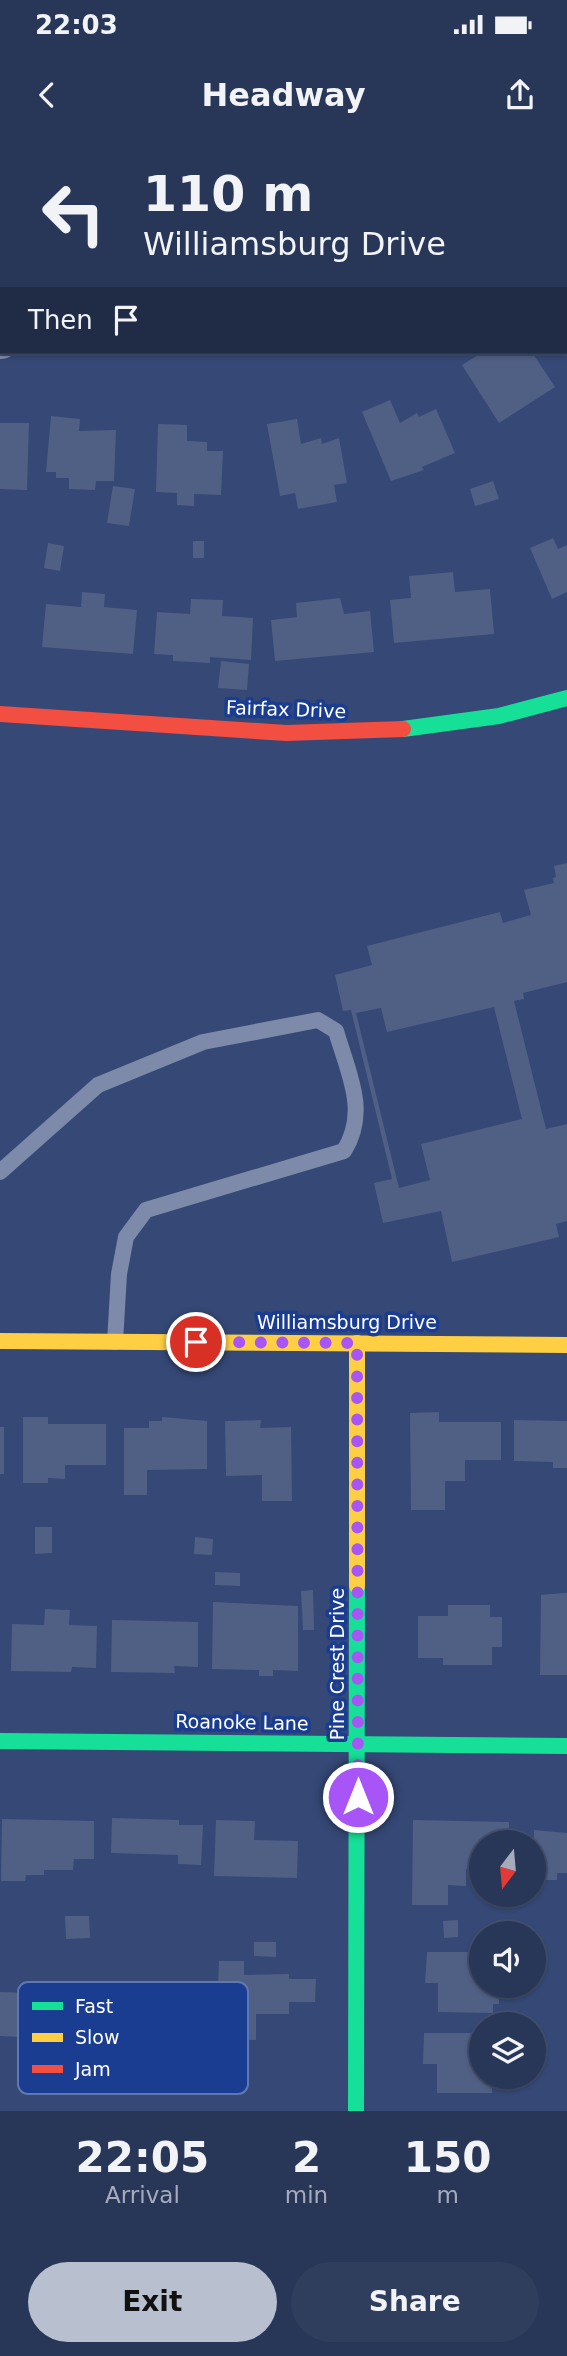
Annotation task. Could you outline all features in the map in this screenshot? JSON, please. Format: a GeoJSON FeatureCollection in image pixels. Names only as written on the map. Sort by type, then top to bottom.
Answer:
{"type":"FeatureCollection","features":[{"type":"Feature","properties":{"kind":"street","name":"Fairfax Drive"},"geometry":{"type":"LineString","coordinates":[[0,713],[329,734],[438,727],[536,709],[567,698]]}},
{"type":"Feature","properties":{"kind":"street","name":"Williamsburg Drive"},"geometry":{"type":"LineString","coordinates":[[0,1341],[567,1345]]}},
{"type":"Feature","properties":{"kind":"street","name":"Pine Crest Drive"},"geometry":{"type":"LineString","coordinates":[[356,2111],[357,1343]]}},
{"type":"Feature","properties":{"kind":"street","name":"Roanoke Lane"},"geometry":{"type":"LineString","coordinates":[[0,1741],[567,1746]]}},
{"type":"Feature","properties":{"kind":"lane"},"geometry":{"type":"LineString","coordinates":[[0,1172],[98,1085],[203,1042],[318,1020],[336,1031],[358,1107],[355,1133],[344,1151],[146,1210],[126,1237],[119,1274],[115,1342]]}},
{"type":"Feature","properties":{"kind":"building"},"geometry":{"type":"Polygon","coordinates":[[[480,354],[533,354],[555,387],[499,423],[462,365],[480,354]]]}},
{"type":"Feature","properties":{"kind":"building"},"geometry":{"type":"Polygon","coordinates":[[[390,400],[400,423],[417,413],[419,417],[436,409],[455,453],[422,467],[424,470],[391,481],[362,412],[390,400]]]}},
{"type":"Feature","properties":{"kind":"building"},"geometry":{"type":"Polygon","coordinates":[[[51,416],[80,419],[79,431],[116,430],[114,481],[96,481],[95,490],[69,489],[69,478],[56,478],[56,472],[46,472],[51,416]]]}},
{"type":"Feature","properties":{"kind":"building"},"geometry":{"type":"Polygon","coordinates":[[[297,419],[301,444],[321,438],[322,444],[339,438],[347,483],[334,485],[337,502],[298,509],[295,493],[280,496],[267,424],[297,419]]]}},
{"type":"Feature","properties":{"kind":"building"},"geometry":{"type":"Polygon","coordinates":[[[0,423],[29,423],[27,490],[0,489],[0,423]]]}},
{"type":"Feature","properties":{"kind":"building"},"geometry":{"type":"Polygon","coordinates":[[[158,424],[187,425],[187,441],[207,442],[207,451],[223,451],[221,495],[194,494],[194,506],[177,505],[177,493],[156,492],[158,424]]]}},
{"type":"Feature","properties":{"kind":"building"},"geometry":{"type":"Polygon","coordinates":[[[493,481],[499,499],[475,506],[470,489],[493,481]]]}},
{"type":"Feature","properties":{"kind":"building"},"geometry":{"type":"Polygon","coordinates":[[[113,486],[135,489],[129,526],[107,523],[113,486]]]}},
{"type":"Feature","properties":{"kind":"building"},"geometry":{"type":"Polygon","coordinates":[[[553,538],[558,549],[567,545],[567,592],[552,599],[530,548],[553,538]]]}},
{"type":"Feature","properties":{"kind":"building"},"geometry":{"type":"Polygon","coordinates":[[[193,541],[204,541],[204,558],[193,558],[193,541]]]}},
{"type":"Feature","properties":{"kind":"building"},"geometry":{"type":"Polygon","coordinates":[[[48,543],[64,546],[60,571],[44,568],[48,543]]]}},
{"type":"Feature","properties":{"kind":"building"},"geometry":{"type":"Polygon","coordinates":[[[453,572],[455,592],[490,589],[494,634],[394,643],[390,600],[411,598],[409,576],[453,572]]]}},
{"type":"Feature","properties":{"kind":"building"},"geometry":{"type":"Polygon","coordinates":[[[82,592],[105,594],[104,607],[137,610],[133,654],[42,647],[46,604],[81,607],[82,592]]]}},
{"type":"Feature","properties":{"kind":"building"},"geometry":{"type":"Polygon","coordinates":[[[340,598],[344,614],[370,611],[374,652],[275,661],[271,620],[297,617],[296,603],[340,598]]]}},
{"type":"Feature","properties":{"kind":"building"},"geometry":{"type":"Polygon","coordinates":[[[191,599],[223,600],[222,616],[253,618],[251,660],[210,657],[210,663],[173,661],[173,655],[154,654],[157,612],[190,614],[191,599]]]}},
{"type":"Feature","properties":{"kind":"building"},"geometry":{"type":"Polygon","coordinates":[[[221,661],[249,664],[247,690],[218,688],[221,661]]]}},
{"type":"Feature","properties":{"kind":"building"},"geometry":{"type":"Polygon","coordinates":[[[567,863],[567,982],[523,993],[524,999],[514,1001],[546,1129],[567,1124],[567,1221],[556,1224],[559,1237],[452,1262],[441,1211],[383,1223],[374,1183],[392,1179],[351,1010],[343,1011],[335,975],[372,965],[367,946],[500,912],[503,923],[531,915],[524,890],[554,883],[554,866],[567,863]],[[494,1007],[387,1032],[381,1008],[356,1013],[399,1188],[430,1180],[421,1144],[522,1119],[494,1007]]]}},
{"type":"Feature","properties":{"kind":"building"},"geometry":{"type":"Polygon","coordinates":[[[439,1412],[439,1422],[501,1422],[501,1460],[465,1460],[465,1481],[445,1481],[445,1510],[411,1510],[410,1413],[439,1412]]]}},
{"type":"Feature","properties":{"kind":"building"},"geometry":{"type":"Polygon","coordinates":[[[23,1417],[48,1417],[48,1424],[106,1424],[106,1465],[65,1465],[65,1479],[48,1478],[48,1483],[23,1483],[23,1417]]]}},
{"type":"Feature","properties":{"kind":"building"},"geometry":{"type":"Polygon","coordinates":[[[162,1417],[207,1421],[207,1469],[147,1470],[147,1495],[124,1495],[124,1428],[149,1428],[149,1421],[162,1421],[162,1417]]]}},
{"type":"Feature","properties":{"kind":"building"},"geometry":{"type":"Polygon","coordinates":[[[261,1420],[260,1428],[291,1427],[292,1501],[262,1501],[262,1475],[226,1476],[225,1421],[261,1420]]]}},
{"type":"Feature","properties":{"kind":"building"},"geometry":{"type":"Polygon","coordinates":[[[514,1420],[567,1421],[567,1468],[553,1468],[553,1462],[514,1461],[514,1420]]]}},
{"type":"Feature","properties":{"kind":"building"},"geometry":{"type":"Polygon","coordinates":[[[0,1427],[4,1427],[4,1474],[0,1474],[0,1427]]]}},
{"type":"Feature","properties":{"kind":"building"},"geometry":{"type":"Polygon","coordinates":[[[35,1527],[52,1527],[52,1553],[35,1554],[35,1527]]]}},
{"type":"Feature","properties":{"kind":"building"},"geometry":{"type":"Polygon","coordinates":[[[195,1537],[213,1539],[212,1555],[194,1554],[195,1537]]]}},
{"type":"Feature","properties":{"kind":"building"},"geometry":{"type":"Polygon","coordinates":[[[215,1572],[240,1573],[240,1586],[215,1585],[215,1572]]]}},
{"type":"Feature","properties":{"kind":"building"},"geometry":{"type":"Polygon","coordinates":[[[313,1590],[314,1630],[303,1630],[301,1591],[313,1590]]]}},
{"type":"Feature","properties":{"kind":"building"},"geometry":{"type":"Polygon","coordinates":[[[567,1593],[567,1675],[540,1675],[541,1595],[567,1593]]]}},
{"type":"Feature","properties":{"kind":"building"},"geometry":{"type":"Polygon","coordinates":[[[213,1602],[298,1606],[298,1671],[273,1670],[273,1676],[259,1676],[259,1670],[212,1669],[213,1602]]]}},
{"type":"Feature","properties":{"kind":"building"},"geometry":{"type":"Polygon","coordinates":[[[448,1605],[490,1605],[490,1617],[502,1617],[502,1647],[492,1647],[492,1665],[443,1665],[443,1658],[418,1658],[418,1616],[448,1616],[448,1605]]]}},
{"type":"Feature","properties":{"kind":"building"},"geometry":{"type":"Polygon","coordinates":[[[45,1609],[70,1610],[69,1625],[97,1626],[96,1668],[72,1667],[71,1672],[11,1671],[12,1624],[44,1625],[45,1609]]]}},
{"type":"Feature","properties":{"kind":"building"},"geometry":{"type":"Polygon","coordinates":[[[112,1620],[198,1622],[198,1667],[174,1666],[175,1673],[111,1672],[112,1620]]]}},
{"type":"Feature","properties":{"kind":"building"},"geometry":{"type":"Polygon","coordinates":[[[112,1818],[179,1820],[179,1825],[203,1825],[201,1865],[178,1864],[178,1855],[111,1853],[112,1818]]]}},
{"type":"Feature","properties":{"kind":"building"},"geometry":{"type":"Polygon","coordinates":[[[2,1819],[94,1821],[94,1859],[74,1859],[73,1870],[44,1870],[44,1875],[26,1875],[25,1881],[1,1881],[2,1819]]]}},
{"type":"Feature","properties":{"kind":"building"},"geometry":{"type":"Polygon","coordinates":[[[216,1820],[255,1821],[254,1840],[298,1841],[297,1878],[214,1876],[216,1820]]]}},
{"type":"Feature","properties":{"kind":"building"},"geometry":{"type":"Polygon","coordinates":[[[413,1820],[509,1822],[509,1830],[469,1830],[466,1886],[448,1885],[448,1905],[412,1905],[413,1820]]]}},
{"type":"Feature","properties":{"kind":"building"},"geometry":{"type":"Polygon","coordinates":[[[546,1831],[567,1833],[567,1873],[557,1873],[557,1880],[546,1880],[546,1831]]]}},
{"type":"Feature","properties":{"kind":"building"},"geometry":{"type":"Polygon","coordinates":[[[65,1916],[89,1916],[90,1938],[66,1939],[65,1916]]]}},
{"type":"Feature","properties":{"kind":"building"},"geometry":{"type":"Polygon","coordinates":[[[458,1920],[458,1937],[444,1938],[443,1921],[458,1920]]]}},
{"type":"Feature","properties":{"kind":"building"},"geometry":{"type":"Polygon","coordinates":[[[254,1942],[276,1942],[276,1957],[254,1956],[254,1942]]]}},
{"type":"Feature","properties":{"kind":"building"},"geometry":{"type":"Polygon","coordinates":[[[427,1952],[469,1952],[469,1998],[499,1998],[499,2004],[493,2004],[493,2012],[438,2012],[438,1983],[425,1983],[427,1952]]]}},
{"type":"Feature","properties":{"kind":"building"},"geometry":{"type":"Polygon","coordinates":[[[219,1961],[244,1961],[244,1975],[289,1974],[289,1979],[316,1979],[315,2002],[289,2002],[289,2014],[256,2014],[256,2040],[248,2040],[248,1982],[218,1982],[219,1961]]]}},
{"type":"Feature","properties":{"kind":"building"},"geometry":{"type":"Polygon","coordinates":[[[0,1992],[18,1993],[18,2037],[0,2036],[0,1992]]]}},
{"type":"Feature","properties":{"kind":"building"},"geometry":{"type":"Polygon","coordinates":[[[424,2033],[469,2033],[469,2089],[492,2089],[492,2093],[437,2093],[437,2064],[423,2064],[424,2033]]]}},
{"type":"Feature","properties":{"kind":"traffic: fast"},"geometry":{"type":"LineString","coordinates":[[403,729],[499,716],[567,698]]}},
{"type":"Feature","properties":{"kind":"traffic: fast"},"geometry":{"type":"LineString","coordinates":[[356,2111],[357,1586]]}},
{"type":"Feature","properties":{"kind":"traffic: fast"},"geometry":{"type":"LineString","coordinates":[[0,1741],[567,1746]]}},
{"type":"Feature","properties":{"kind":"traffic: slow"},"geometry":{"type":"LineString","coordinates":[[0,1341],[567,1345]]}},
{"type":"Feature","properties":{"kind":"traffic: slow"},"geometry":{"type":"LineString","coordinates":[[357,1343],[357,1586]]}},
{"type":"Feature","properties":{"kind":"traffic: jam"},"geometry":{"type":"LineString","coordinates":[[0,714],[286,733],[403,729]]}},
{"type":"Feature","properties":{"kind":"route"},"geometry":{"type":"LineString","coordinates":[[196,1342],[357,1343],[358,1797]]}}]}
